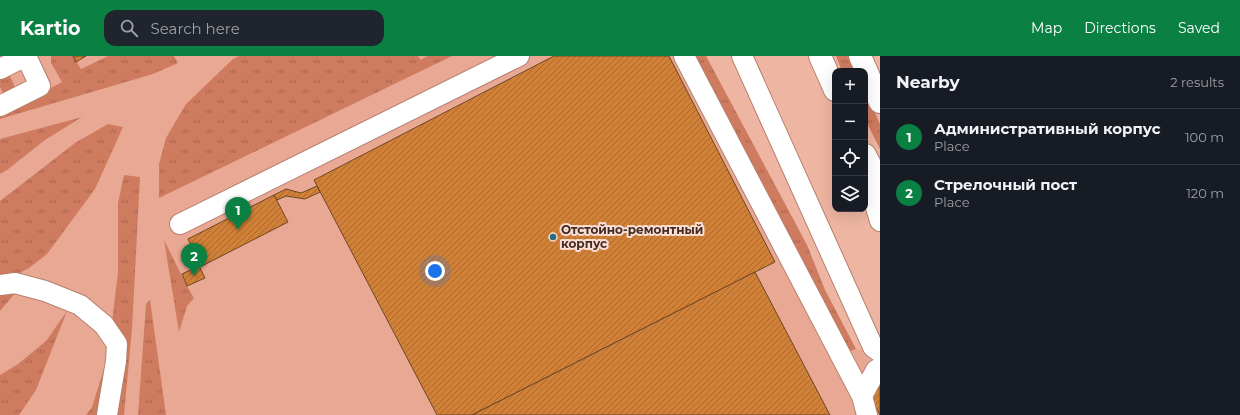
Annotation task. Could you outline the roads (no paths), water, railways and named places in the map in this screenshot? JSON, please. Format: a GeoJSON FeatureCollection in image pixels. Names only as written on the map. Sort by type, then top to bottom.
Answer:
{"type":"FeatureCollection","features":[{"type":"Feature","properties":{"kind":"main road"},"geometry":{"type":"LineString","coordinates":[[820,56],[832,83]]}},
{"type":"Feature","properties":{"kind":"main road"},"geometry":{"type":"LineString","coordinates":[[860,56],[880,102]]}},
{"type":"Feature","properties":{"kind":"main road"},"geometry":{"type":"LineString","coordinates":[[868,161],[880,184]]}},
{"type":"Feature","properties":{"kind":"street"},"geometry":{"type":"LineString","coordinates":[[0,69],[26,56],[40,86],[0,106]]}},
{"type":"Feature","properties":{"kind":"street"},"geometry":{"type":"LineString","coordinates":[[180,224],[519,56]]}},
{"type":"Feature","properties":{"kind":"street"},"geometry":{"type":"LineString","coordinates":[[684,56],[862,396],[867,415]]}},
{"type":"Feature","properties":{"kind":"street"},"geometry":{"type":"LineString","coordinates":[[742,56],[873,347],[880,352]]}},
{"type":"Feature","properties":{"kind":"street"},"geometry":{"type":"LineString","coordinates":[[867,176],[880,221]]}},
{"type":"Feature","properties":{"kind":"street"},"geometry":{"type":"LineString","coordinates":[[0,284],[15,284],[44,291],[80,305],[104,325],[117,344],[116,361],[107,415]]}},
{"type":"Feature","properties":{"kind":"street"},"geometry":{"type":"LineString","coordinates":[[862,396],[876,370],[880,368]]}},
{"type":"Feature","properties":{"kind":"place","name":"Административный корпус"},"geometry":{"type":"Point","coordinates":[238,230]}},
{"type":"Feature","properties":{"kind":"place","name":"Отстойно-ремонтный корпус"},"geometry":{"type":"Point","coordinates":[553,237]}},
{"type":"Feature","properties":{"kind":"place","name":"Стрелочный пост"},"geometry":{"type":"Point","coordinates":[194,276]}}]}
